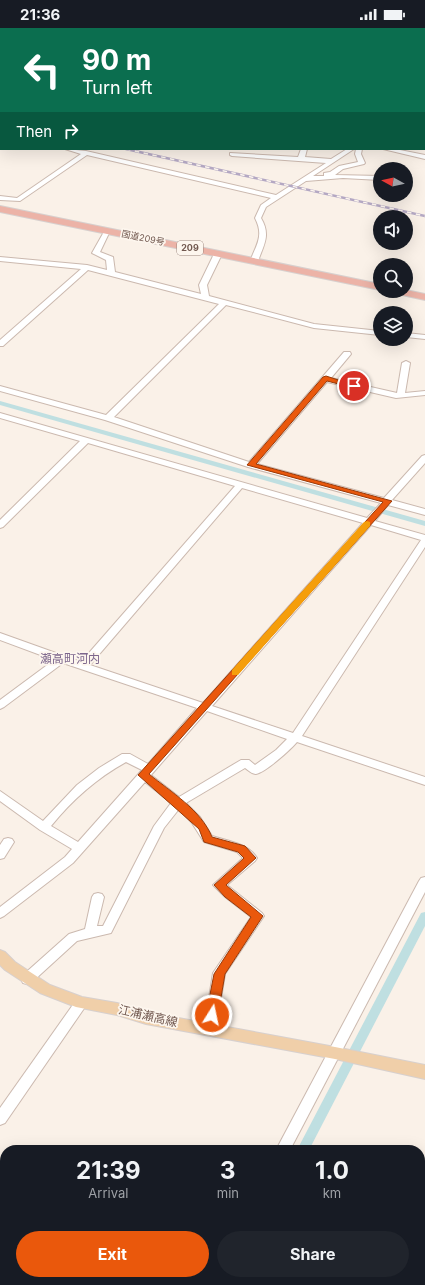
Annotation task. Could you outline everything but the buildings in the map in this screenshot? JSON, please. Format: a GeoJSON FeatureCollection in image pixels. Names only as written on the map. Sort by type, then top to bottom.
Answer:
{"type":"FeatureCollection","features":[{"type":"Feature","properties":{"kind":"highway","name":"国道209号"},"geometry":{"type":"LineString","coordinates":[[0,209],[373,286]]}},
{"type":"Feature","properties":{"kind":"highway"},"geometry":{"type":"LineString","coordinates":[[413,294],[425,297]]}},
{"type":"Feature","properties":{"kind":"main road","name":"江浦瀬高線"},"geometry":{"type":"LineString","coordinates":[[0,956],[27,978],[44,989],[81,1003],[117,1009],[146,1018],[368,1059],[425,1072]]}},
{"type":"Feature","properties":{"kind":"street"},"geometry":{"type":"LineString","coordinates":[[72,150],[276,197]]}},
{"type":"Feature","properties":{"kind":"street"},"geometry":{"type":"LineString","coordinates":[[301,159],[304,150]]}},
{"type":"Feature","properties":{"kind":"street"},"geometry":{"type":"LineString","coordinates":[[254,261],[263,237],[263,227],[258,218],[263,206],[349,150]]}},
{"type":"Feature","properties":{"kind":"street"},"geometry":{"type":"LineString","coordinates":[[312,174],[332,174],[341,167],[362,163],[358,154],[359,150]]}},
{"type":"Feature","properties":{"kind":"street"},"geometry":{"type":"LineString","coordinates":[[391,150],[425,157]]}},
{"type":"Feature","properties":{"kind":"street"},"geometry":{"type":"LineString","coordinates":[[0,198],[18,200],[86,153]]}},
{"type":"Feature","properties":{"kind":"street"},"geometry":{"type":"LineString","coordinates":[[233,154],[332,161]]}},
{"type":"Feature","properties":{"kind":"street"},"geometry":{"type":"LineString","coordinates":[[303,179],[343,176],[373,178]]}},
{"type":"Feature","properties":{"kind":"street"},"geometry":{"type":"LineString","coordinates":[[107,231],[96,254],[110,260],[111,273]]}},
{"type":"Feature","properties":{"kind":"street"},"geometry":{"type":"LineString","coordinates":[[205,297],[203,285],[218,254]]}},
{"type":"Feature","properties":{"kind":"street"},"geometry":{"type":"LineString","coordinates":[[0,258],[86,267],[314,326],[373,331]]}},
{"type":"Feature","properties":{"kind":"street"},"geometry":{"type":"LineString","coordinates":[[0,344],[86,267]]}},
{"type":"Feature","properties":{"kind":"street"},"geometry":{"type":"LineString","coordinates":[[108,418],[224,303]]}},
{"type":"Feature","properties":{"kind":"street"},"geometry":{"type":"LineString","coordinates":[[413,336],[425,337]]}},
{"type":"Feature","properties":{"kind":"street"},"geometry":{"type":"LineString","coordinates":[[251,465],[347,354]]}},
{"type":"Feature","properties":{"kind":"street"},"geometry":{"type":"LineString","coordinates":[[401,395],[406,363]]}},
{"type":"Feature","properties":{"kind":"street"},"geometry":{"type":"LineString","coordinates":[[326,379],[396,396],[425,393]]}},
{"type":"Feature","properties":{"kind":"street"},"geometry":{"type":"LineString","coordinates":[[0,388],[108,418],[251,465],[425,512]]}},
{"type":"Feature","properties":{"kind":"street"},"geometry":{"type":"LineString","coordinates":[[0,415],[370,521],[425,539],[296,736],[280,753],[255,770],[245,763],[178,802],[160,826],[107,930],[90,932],[73,937],[27,978]]}},
{"type":"Feature","properties":{"kind":"street"},"geometry":{"type":"LineString","coordinates":[[0,525],[86,440]]}},
{"type":"Feature","properties":{"kind":"street"},"geometry":{"type":"LineString","coordinates":[[0,913],[69,860],[425,458]]}},
{"type":"Feature","properties":{"kind":"street"},"geometry":{"type":"LineString","coordinates":[[83,666],[240,485]]}},
{"type":"Feature","properties":{"kind":"street"},"geometry":{"type":"LineString","coordinates":[[0,636],[62,659],[296,736],[425,781]]}},
{"type":"Feature","properties":{"kind":"street"},"geometry":{"type":"LineString","coordinates":[[0,705],[62,659]]}},
{"type":"Feature","properties":{"kind":"street"},"geometry":{"type":"LineString","coordinates":[[44,827],[61,805],[102,770],[126,757],[146,772],[178,802],[203,827],[208,839],[241,849],[251,858],[220,885],[229,894],[258,916],[219,974],[210,1029]]}},
{"type":"Feature","properties":{"kind":"street"},"geometry":{"type":"LineString","coordinates":[[0,795],[44,827],[79,848]]}},
{"type":"Feature","properties":{"kind":"street"},"geometry":{"type":"LineString","coordinates":[[0,855],[8,842]]}},
{"type":"Feature","properties":{"kind":"street"},"geometry":{"type":"LineString","coordinates":[[286,1145],[425,881]]}},
{"type":"Feature","properties":{"kind":"street"},"geometry":{"type":"LineString","coordinates":[[90,932],[98,897]]}},
{"type":"Feature","properties":{"kind":"street"},"geometry":{"type":"LineString","coordinates":[[0,1119],[81,1003]]}},
{"type":"Feature","properties":{"kind":"waterway"},"geometry":{"type":"LineString","coordinates":[[0,403],[425,524]]}},
{"type":"Feature","properties":{"kind":"waterway"},"geometry":{"type":"LineString","coordinates":[[306,1145],[425,916]]}},
{"type":"Feature","properties":{"kind":"railway"},"geometry":{"type":"LineString","coordinates":[[130,150],[425,216]]}},
{"type":"Feature","properties":{"kind":"slow traffic"},"geometry":{"type":"LineString","coordinates":[[235,673],[367,524]]}},
{"type":"Feature","properties":{"kind":"district","name":"瀬高町河内"},"geometry":{"type":"Point","coordinates":[70,659]}},
{"type":"Feature","properties":{"kind":"route"},"geometry":{"type":"LineString","coordinates":[[212,1015],[219,974],[258,916],[229,894],[220,885],[251,858],[241,849],[208,839],[203,827],[178,802],[143,775],[388,501],[251,465],[326,379],[354,386]]}}]}
